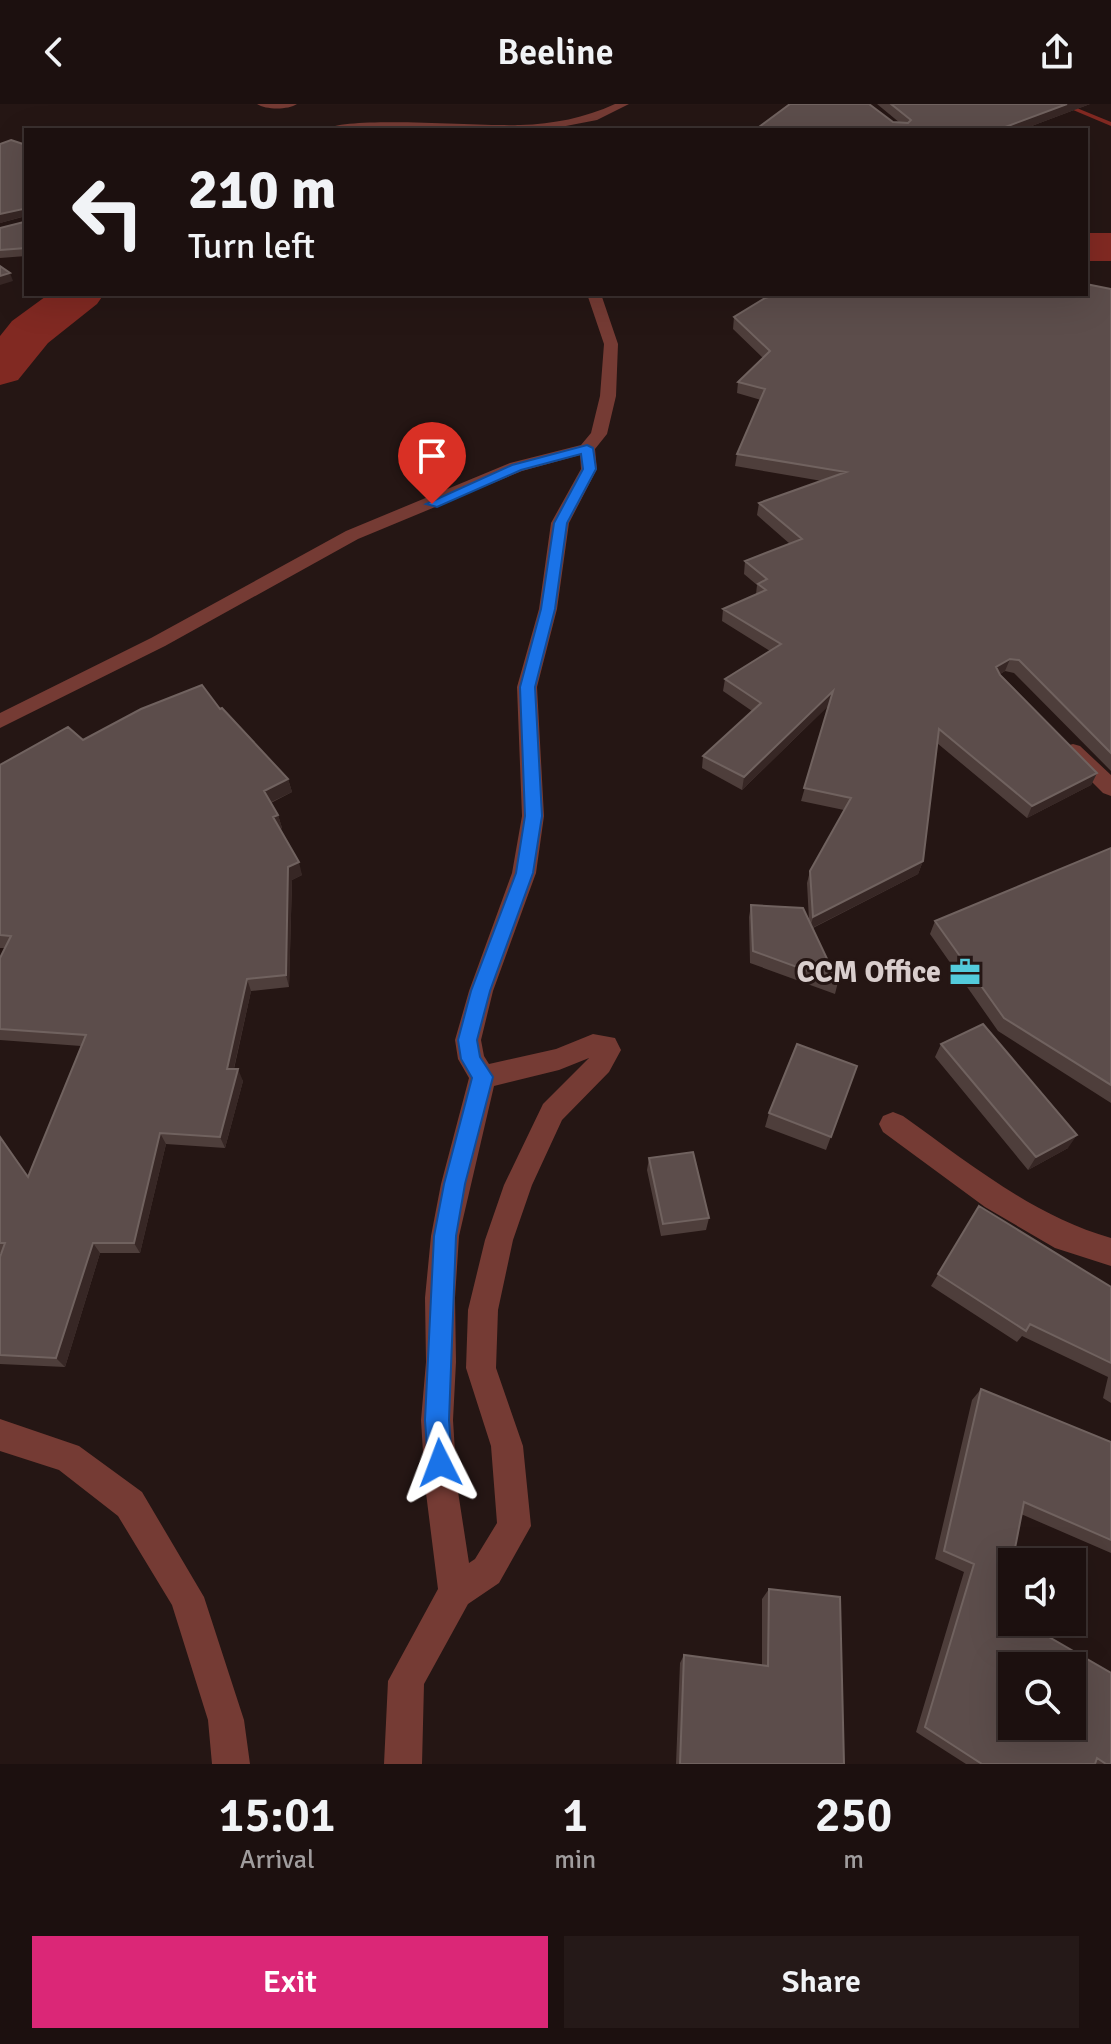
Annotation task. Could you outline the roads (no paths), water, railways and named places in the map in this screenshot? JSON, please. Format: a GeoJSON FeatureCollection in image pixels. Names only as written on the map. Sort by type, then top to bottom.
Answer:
{"type":"FeatureCollection","features":[{"type":"Feature","properties":{"kind":"street"},"geometry":{"type":"LineString","coordinates":[[262,104],[292,104]]}},
{"type":"Feature","properties":{"kind":"street"},"geometry":{"type":"LineString","coordinates":[[347,128],[556,125],[611,112],[624,104]]}},
{"type":"Feature","properties":{"kind":"street"},"geometry":{"type":"LineString","coordinates":[[601,128],[611,112]]}},
{"type":"Feature","properties":{"kind":"street"},"geometry":{"type":"LineString","coordinates":[[0,721],[158,642],[352,535],[516,467],[587,448],[599,434],[608,396],[611,344],[595,296]]}},
{"type":"Feature","properties":{"kind":"street"},"geometry":{"type":"LineString","coordinates":[[456,1592],[441,1485],[437,1420],[445,1236],[483,1077],[471,1059],[468,1040],[481,991],[524,873],[533,816],[527,687],[548,609],[560,523],[589,469],[587,448]]}},
{"type":"Feature","properties":{"kind":"street"},"geometry":{"type":"LineString","coordinates":[[1058,736],[1111,788]]}},
{"type":"Feature","properties":{"kind":"street"},"geometry":{"type":"LineString","coordinates":[[403,1764],[406,1681],[456,1592],[487,1571],[514,1526],[507,1446],[481,1368],[483,1310],[499,1240],[518,1185],[552,1112],[600,1064],[608,1050],[606,1046],[593,1045],[559,1059],[483,1077]]}},
{"type":"Feature","properties":{"kind":"street"},"geometry":{"type":"LineString","coordinates":[[893,1124],[1006,1205],[1065,1238],[1111,1252]]}},
{"type":"Feature","properties":{"kind":"street"},"geometry":{"type":"LineString","coordinates":[[0,1435],[68,1457],[130,1504],[187,1597],[226,1720],[231,1764]]}},
{"type":"Feature","properties":{"kind":"waterway"},"geometry":{"type":"LineString","coordinates":[[1062,104],[1111,124]]}},
{"type":"Feature","properties":{"kind":"waterway"},"geometry":{"type":"LineString","coordinates":[[1088,247],[1111,247]]}},
{"type":"Feature","properties":{"kind":"waterway"},"geometry":{"type":"LineString","coordinates":[[0,369],[30,332],[77,296]]}},
{"type":"Feature","properties":{"kind":"place","name":"CCM Office"},"geometry":{"type":"Point","coordinates":[965,972]}}]}
